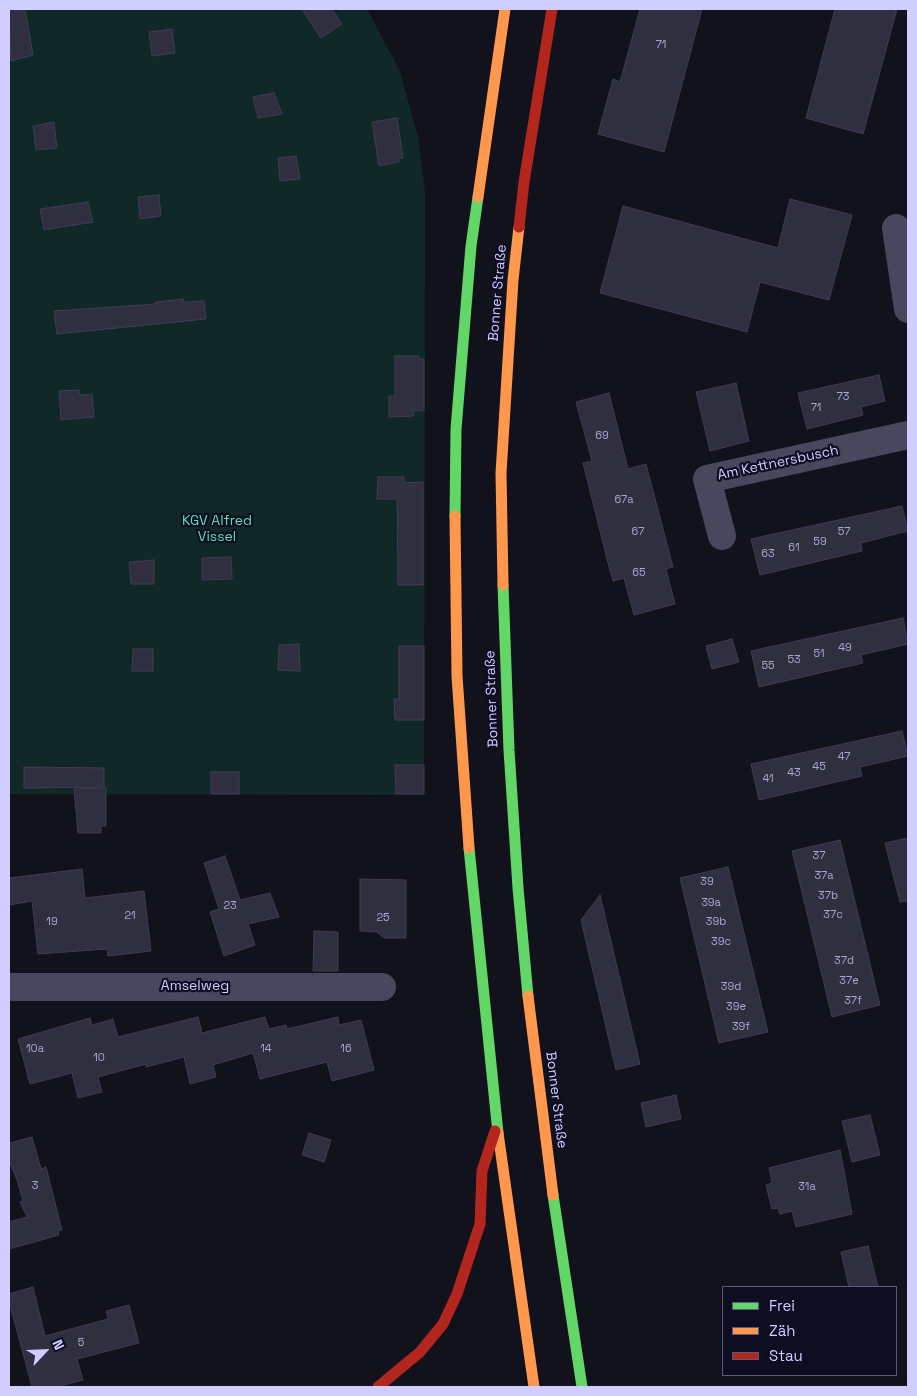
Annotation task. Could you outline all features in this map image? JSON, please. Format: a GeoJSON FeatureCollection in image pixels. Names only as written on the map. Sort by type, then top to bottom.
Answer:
{"type":"FeatureCollection","features":[{"type":"Feature","properties":{"kind":"highway"},"geometry":{"type":"LineString","coordinates":[[492,9],[502,27]]}},
{"type":"Feature","properties":{"kind":"highway"},"geometry":{"type":"LineString","coordinates":[[505,9],[471,246],[456,429],[454,555],[457,676],[468,842],[497,1127],[534,1387]]}},
{"type":"Feature","properties":{"kind":"highway","name":"Bonner Straße"},"geometry":{"type":"LineString","coordinates":[[552,9],[527,163],[513,280],[501,473],[502,563],[509,750],[522,927],[546,1147],[582,1387]]}},
{"type":"Feature","properties":{"kind":"highway"},"geometry":{"type":"LineString","coordinates":[[378,1387],[420,1352],[443,1324],[457,1294],[480,1224],[482,1171],[497,1127]]}},
{"type":"Feature","properties":{"kind":"street"},"geometry":{"type":"LineString","coordinates":[[896,228],[908,309]]}},
{"type":"Feature","properties":{"kind":"street","name":"Am Kettnersbusch"},"geometry":{"type":"LineString","coordinates":[[722,536],[707,479],[908,435]]}},
{"type":"Feature","properties":{"kind":"street","name":"Amselweg"},"geometry":{"type":"LineString","coordinates":[[9,987],[382,987]]}},
{"type":"Feature","properties":{"kind":"green space","name":"KGV Alfred Vissel"},"geometry":{"type":"Polygon","coordinates":[[[9,9],[367,9],[400,71],[418,137],[425,193],[424,795],[9,794],[9,9]]]}},
{"type":"Feature","properties":{"kind":"building"},"geometry":{"type":"Polygon","coordinates":[[[9,9],[25,9],[33,55],[11,61],[9,9]]]}},
{"type":"Feature","properties":{"kind":"building"},"geometry":{"type":"Polygon","coordinates":[[[302,9],[332,9],[342,24],[321,38],[302,9]]]}},
{"type":"Feature","properties":{"kind":"building"},"geometry":{"type":"Polygon","coordinates":[[[640,9],[702,9],[664,152],[598,134],[613,79],[620,82],[640,9]]]}},
{"type":"Feature","properties":{"kind":"building"},"geometry":{"type":"Polygon","coordinates":[[[835,9],[897,9],[863,134],[806,118],[835,9]]]}},
{"type":"Feature","properties":{"kind":"building"},"geometry":{"type":"Polygon","coordinates":[[[172,29],[175,53],[152,56],[149,32],[172,29]]]}},
{"type":"Feature","properties":{"kind":"building"},"geometry":{"type":"Polygon","coordinates":[[[274,93],[282,114],[258,118],[253,97],[274,93]]]}},
{"type":"Feature","properties":{"kind":"building"},"geometry":{"type":"Polygon","coordinates":[[[397,118],[403,158],[399,159],[399,162],[379,166],[372,122],[397,118]]]}},
{"type":"Feature","properties":{"kind":"building"},"geometry":{"type":"Polygon","coordinates":[[[54,122],[57,148],[36,150],[33,126],[54,122]]]}},
{"type":"Feature","properties":{"kind":"building"},"geometry":{"type":"Polygon","coordinates":[[[296,156],[300,179],[280,181],[278,158],[296,156]]]}},
{"type":"Feature","properties":{"kind":"building"},"geometry":{"type":"Polygon","coordinates":[[[159,195],[161,216],[140,219],[138,197],[159,195]]]}},
{"type":"Feature","properties":{"kind":"building"},"geometry":{"type":"Polygon","coordinates":[[[790,199],[852,215],[829,300],[760,282],[747,332],[600,293],[623,206],[778,248],[790,199]]]}},
{"type":"Feature","properties":{"kind":"building"},"geometry":{"type":"Polygon","coordinates":[[[88,202],[93,222],[44,230],[40,209],[88,202]]]}},
{"type":"Feature","properties":{"kind":"building"},"geometry":{"type":"Polygon","coordinates":[[[183,299],[184,302],[204,301],[206,319],[57,334],[54,311],[156,304],[156,302],[183,299]]]}},
{"type":"Feature","properties":{"kind":"building"},"geometry":{"type":"Polygon","coordinates":[[[395,356],[419,356],[418,359],[424,359],[424,411],[413,410],[414,416],[389,417],[389,396],[395,396],[395,356]]]}},
{"type":"Feature","properties":{"kind":"building"},"geometry":{"type":"Polygon","coordinates":[[[879,375],[885,401],[861,407],[863,415],[807,429],[798,393],[879,375]]]}},
{"type":"Feature","properties":{"kind":"building"},"geometry":{"type":"Polygon","coordinates":[[[736,383],[749,441],[710,451],[696,392],[736,383]]]}},
{"type":"Feature","properties":{"kind":"building"},"geometry":{"type":"Polygon","coordinates":[[[79,390],[80,395],[92,394],[94,417],[61,420],[59,391],[79,390]]]}},
{"type":"Feature","properties":{"kind":"building"},"geometry":{"type":"Polygon","coordinates":[[[609,393],[628,469],[646,464],[673,567],[666,569],[675,604],[634,615],[624,578],[613,581],[607,559],[583,463],[592,461],[576,402],[609,393]]]}},
{"type":"Feature","properties":{"kind":"building"},"geometry":{"type":"Polygon","coordinates":[[[378,477],[404,477],[404,483],[423,482],[423,585],[398,585],[397,499],[377,499],[378,477]]]}},
{"type":"Feature","properties":{"kind":"building"},"geometry":{"type":"Polygon","coordinates":[[[902,506],[908,531],[861,543],[862,551],[760,575],[751,539],[902,506]]]}},
{"type":"Feature","properties":{"kind":"building"},"geometry":{"type":"Polygon","coordinates":[[[231,557],[232,579],[202,580],[202,558],[231,557]]]}},
{"type":"Feature","properties":{"kind":"building"},"geometry":{"type":"Polygon","coordinates":[[[154,560],[154,584],[131,584],[129,562],[154,560]]]}},
{"type":"Feature","properties":{"kind":"building"},"geometry":{"type":"Polygon","coordinates":[[[903,618],[908,644],[861,655],[863,663],[759,687],[751,651],[903,618]]]}},
{"type":"Feature","properties":{"kind":"building"},"geometry":{"type":"Polygon","coordinates":[[[732,639],[739,662],[712,669],[706,646],[732,639]]]}},
{"type":"Feature","properties":{"kind":"building"},"geometry":{"type":"Polygon","coordinates":[[[299,644],[300,671],[278,670],[279,645],[299,644]]]}},
{"type":"Feature","properties":{"kind":"building"},"geometry":{"type":"Polygon","coordinates":[[[399,646],[424,646],[424,720],[395,720],[394,699],[399,699],[399,646]]]}},
{"type":"Feature","properties":{"kind":"building"},"geometry":{"type":"Polygon","coordinates":[[[133,649],[153,649],[153,671],[132,671],[133,649]]]}},
{"type":"Feature","properties":{"kind":"building"},"geometry":{"type":"Polygon","coordinates":[[[902,731],[908,756],[860,767],[862,776],[759,800],[751,764],[902,731]]]}},
{"type":"Feature","properties":{"kind":"building"},"geometry":{"type":"Polygon","coordinates":[[[395,765],[424,765],[424,794],[396,794],[395,765]]]}},
{"type":"Feature","properties":{"kind":"building"},"geometry":{"type":"Polygon","coordinates":[[[24,767],[104,768],[104,787],[24,788],[24,767]]]}},
{"type":"Feature","properties":{"kind":"building"},"geometry":{"type":"Polygon","coordinates":[[[211,772],[239,772],[239,794],[211,794],[211,772]]]}},
{"type":"Feature","properties":{"kind":"building"},"geometry":{"type":"Polygon","coordinates":[[[106,788],[106,826],[101,826],[101,833],[78,833],[74,789],[106,788]]]}},
{"type":"Feature","properties":{"kind":"building"},"geometry":{"type":"Polygon","coordinates":[[[908,838],[908,901],[900,902],[885,843],[908,838]]]}},
{"type":"Feature","properties":{"kind":"building"},"geometry":{"type":"Polygon","coordinates":[[[840,840],[880,1005],[832,1017],[792,851],[840,840]]]}},
{"type":"Feature","properties":{"kind":"building"},"geometry":{"type":"Polygon","coordinates":[[[225,856],[240,900],[270,893],[279,917],[248,924],[255,945],[224,956],[210,912],[219,909],[204,863],[225,856]]]}},
{"type":"Feature","properties":{"kind":"building"},"geometry":{"type":"Polygon","coordinates":[[[728,867],[768,1032],[719,1043],[680,878],[728,867]]]}},
{"type":"Feature","properties":{"kind":"building"},"geometry":{"type":"Polygon","coordinates":[[[82,869],[85,898],[144,891],[151,951],[108,956],[107,949],[38,954],[32,901],[9,905],[9,878],[82,869]]]}},
{"type":"Feature","properties":{"kind":"building"},"geometry":{"type":"Polygon","coordinates":[[[360,879],[406,880],[406,938],[384,938],[377,932],[360,931],[360,879]]]}},
{"type":"Feature","properties":{"kind":"building"},"geometry":{"type":"Polygon","coordinates":[[[600,895],[640,1064],[616,1070],[581,920],[600,895]]]}},
{"type":"Feature","properties":{"kind":"building"},"geometry":{"type":"Polygon","coordinates":[[[314,931],[338,932],[338,971],[313,971],[314,931]]]}},
{"type":"Feature","properties":{"kind":"building"},"geometry":{"type":"Polygon","coordinates":[[[198,1017],[202,1033],[265,1017],[269,1029],[286,1025],[287,1029],[338,1017],[339,1025],[361,1020],[374,1070],[332,1081],[327,1062],[260,1079],[253,1053],[213,1065],[216,1077],[190,1084],[184,1057],[146,1067],[146,1064],[98,1077],[102,1092],[78,1098],[72,1073],[30,1084],[18,1039],[90,1018],[92,1025],[113,1019],[118,1037],[198,1017]]]}},
{"type":"Feature","properties":{"kind":"building"},"geometry":{"type":"Polygon","coordinates":[[[676,1095],[681,1119],[646,1127],[641,1103],[676,1095]]]}},
{"type":"Feature","properties":{"kind":"building"},"geometry":{"type":"Polygon","coordinates":[[[870,1115],[880,1155],[852,1162],[842,1121],[870,1115]]]}},
{"type":"Feature","properties":{"kind":"building"},"geometry":{"type":"Polygon","coordinates":[[[309,1133],[331,1140],[324,1162],[302,1155],[309,1133]]]}},
{"type":"Feature","properties":{"kind":"building"},"geometry":{"type":"Polygon","coordinates":[[[32,1137],[41,1169],[46,1167],[62,1230],[58,1231],[59,1235],[9,1249],[9,1222],[27,1217],[20,1202],[23,1201],[9,1161],[9,1143],[32,1137]]]}},
{"type":"Feature","properties":{"kind":"building"},"geometry":{"type":"Polygon","coordinates":[[[840,1150],[852,1214],[796,1227],[792,1211],[780,1214],[778,1208],[772,1209],[766,1185],[772,1183],[769,1168],[840,1150]]]}},
{"type":"Feature","properties":{"kind":"building"},"geometry":{"type":"Polygon","coordinates":[[[868,1246],[878,1286],[849,1286],[841,1252],[868,1246]]]}},
{"type":"Feature","properties":{"kind":"building"},"geometry":{"type":"Polygon","coordinates":[[[33,1287],[45,1336],[108,1319],[106,1311],[129,1305],[139,1343],[77,1359],[83,1380],[57,1387],[32,1387],[9,1301],[9,1294],[33,1287]]]}},
{"type":"Feature","properties":{"kind":"traffic: fast"},"geometry":{"type":"LineString","coordinates":[[455,516],[456,429],[471,246],[478,197]]}},
{"type":"Feature","properties":{"kind":"traffic: fast"},"geometry":{"type":"LineString","coordinates":[[503,585],[509,750],[518,888],[528,996]]}},
{"type":"Feature","properties":{"kind":"traffic: fast"},"geometry":{"type":"LineString","coordinates":[[469,848],[498,1133]]}},
{"type":"Feature","properties":{"kind":"traffic: fast"},"geometry":{"type":"LineString","coordinates":[[553,1195],[582,1387]]}},
{"type":"Feature","properties":{"kind":"traffic: slow"},"geometry":{"type":"LineString","coordinates":[[478,197],[505,9]]}},
{"type":"Feature","properties":{"kind":"traffic: slow"},"geometry":{"type":"LineString","coordinates":[[503,585],[501,473],[513,280],[519,227]]}},
{"type":"Feature","properties":{"kind":"traffic: slow"},"geometry":{"type":"LineString","coordinates":[[455,516],[457,676],[469,848]]}},
{"type":"Feature","properties":{"kind":"traffic: slow"},"geometry":{"type":"LineString","coordinates":[[528,996],[553,1195]]}},
{"type":"Feature","properties":{"kind":"traffic: slow"},"geometry":{"type":"LineString","coordinates":[[498,1133],[534,1387]]}},
{"type":"Feature","properties":{"kind":"traffic: jam"},"geometry":{"type":"LineString","coordinates":[[519,227],[524,182],[552,9]]}},
{"type":"Feature","properties":{"kind":"traffic: jam"},"geometry":{"type":"LineString","coordinates":[[378,1387],[420,1352],[443,1324],[457,1294],[480,1224],[482,1171],[495,1131]]}}]}
